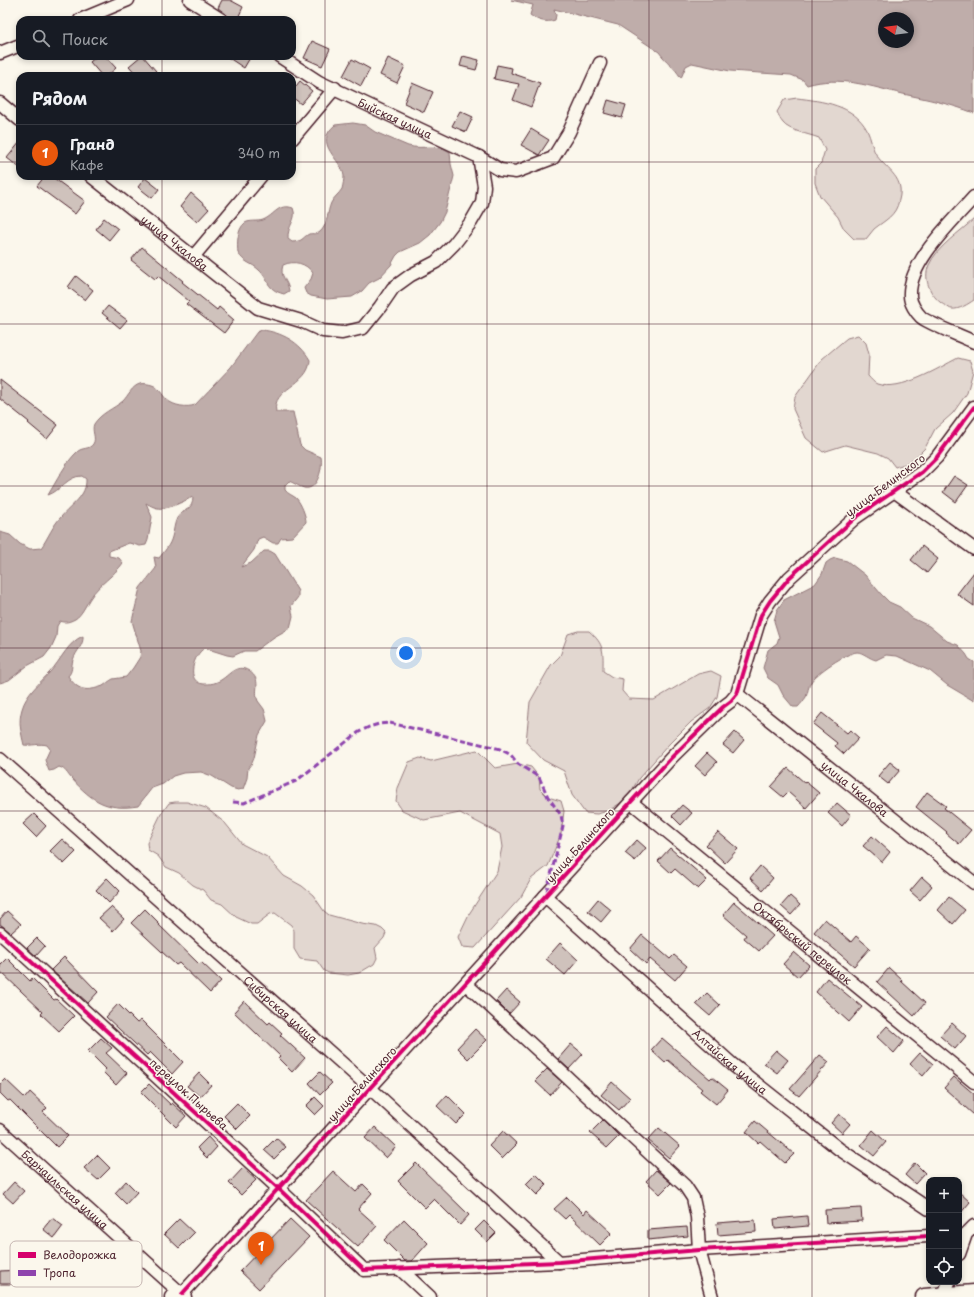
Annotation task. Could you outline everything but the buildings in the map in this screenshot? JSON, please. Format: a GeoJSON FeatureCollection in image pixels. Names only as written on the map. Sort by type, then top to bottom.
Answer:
{"type":"FeatureCollection","features":[{"type":"Feature","properties":{"kind":"main road"},"geometry":{"type":"LineString","coordinates":[[924,1297],[947,1289],[974,1293]]}},
{"type":"Feature","properties":{"kind":"street"},"geometry":{"type":"LineString","coordinates":[[90,16],[128,0]]}},
{"type":"Feature","properties":{"kind":"street"},"geometry":{"type":"LineString","coordinates":[[190,0],[216,16]]}},
{"type":"Feature","properties":{"kind":"street"},"geometry":{"type":"LineString","coordinates":[[0,53],[16,47]]}},
{"type":"Feature","properties":{"kind":"street","name":"Бийская улица"},"geometry":{"type":"LineString","coordinates":[[285,60],[319,82],[335,88],[479,157],[500,170],[516,172],[553,158],[569,132],[600,63]]}},
{"type":"Feature","properties":{"kind":"street"},"geometry":{"type":"LineString","coordinates":[[296,134],[335,88]]}},
{"type":"Feature","properties":{"kind":"street"},"geometry":{"type":"LineString","coordinates":[[0,103],[16,117]]}},
{"type":"Feature","properties":{"kind":"street","name":"улица Чкалова"},"geometry":{"type":"LineString","coordinates":[[96,180],[258,308],[301,321],[323,331],[342,333],[363,328],[380,308],[393,288],[411,275],[436,262],[454,244],[471,222],[482,203],[484,186],[479,157]]}},
{"type":"Feature","properties":{"kind":"street"},"geometry":{"type":"LineString","coordinates":[[193,256],[258,180]]}},
{"type":"Feature","properties":{"kind":"street"},"geometry":{"type":"LineString","coordinates":[[974,197],[930,248],[918,265],[911,281],[910,297],[914,308],[922,318],[974,342]]}},
{"type":"Feature","properties":{"kind":"street","name":"улица Белинского"},"geometry":{"type":"LineString","coordinates":[[179,1296],[279,1189],[672,757],[737,694],[761,614],[789,578],[854,518],[922,472],[937,457],[974,407]]}},
{"type":"Feature","properties":{"kind":"street"},"geometry":{"type":"LineString","coordinates":[[894,491],[974,549]]}},
{"type":"Feature","properties":{"kind":"street","name":"улица Чкалова"},"geometry":{"type":"LineString","coordinates":[[737,694],[974,883]]}},
{"type":"Feature","properties":{"kind":"street","name":"Сибирская улица"},"geometry":{"type":"LineString","coordinates":[[0,759],[370,1088],[559,1262]]}},
{"type":"Feature","properties":{"kind":"street","name":"Октябрьский переулок"},"geometry":{"type":"LineString","coordinates":[[631,802],[974,1082]]}},
{"type":"Feature","properties":{"kind":"street","name":"Алтайская улица"},"geometry":{"type":"LineString","coordinates":[[545,896],[733,1065],[839,1149],[926,1207]]}},
{"type":"Feature","properties":{"kind":"street","name":"переулок Пырьева"},"geometry":{"type":"LineString","coordinates":[[0,933],[279,1189],[364,1270],[399,1268]]}},
{"type":"Feature","properties":{"kind":"street"},"geometry":{"type":"LineString","coordinates":[[466,984],[686,1186],[693,1198],[697,1217],[700,1250],[712,1297]]}},
{"type":"Feature","properties":{"kind":"street","name":"Барнаульская улица"},"geometry":{"type":"LineString","coordinates":[[0,1130],[120,1241]]}},
{"type":"Feature","properties":{"kind":"street"},"geometry":{"type":"LineString","coordinates":[[961,1249],[966,1231]]}},
{"type":"Feature","properties":{"kind":"street"},"geometry":{"type":"LineString","coordinates":[[399,1268],[559,1262],[700,1250],[926,1236]]}},
{"type":"Feature","properties":{"kind":"street","name":"Барнаульская улица"},"geometry":{"type":"LineString","coordinates":[[142,1262],[179,1296]]}},
{"type":"Feature","properties":{"kind":"street"},"geometry":{"type":"LineString","coordinates":[[399,1268],[430,1297]]}},
{"type":"Feature","properties":{"kind":"shaded area"},"geometry":{"type":"Polygon","coordinates":[[[511,0],[974,0],[974,113],[939,102],[868,85],[832,81],[807,85],[803,80],[791,75],[730,71],[692,63],[686,66],[681,78],[676,70],[659,52],[618,25],[554,9],[556,15],[555,20],[542,21],[530,15],[533,5],[511,0]]]}},
{"type":"Feature","properties":{"kind":"shaded area"},"geometry":{"type":"Polygon","coordinates":[[[797,98],[827,103],[846,110],[854,115],[867,130],[877,156],[898,180],[900,192],[898,205],[893,214],[874,229],[866,239],[854,239],[844,229],[838,217],[820,196],[815,183],[815,169],[821,163],[825,150],[819,138],[790,128],[780,119],[777,112],[784,100],[797,98]]]}},
{"type":"Feature","properties":{"kind":"shaded area"},"geometry":{"type":"Polygon","coordinates":[[[353,123],[365,125],[375,132],[408,146],[435,147],[445,149],[450,152],[454,176],[445,212],[440,222],[430,235],[420,243],[400,252],[379,278],[369,283],[362,291],[352,297],[327,299],[311,296],[306,293],[304,288],[311,279],[313,273],[300,263],[287,263],[283,265],[282,273],[289,291],[284,294],[278,292],[271,287],[259,270],[245,261],[238,253],[240,229],[245,223],[263,220],[280,208],[288,207],[293,208],[294,216],[289,230],[288,239],[292,242],[297,241],[309,234],[316,234],[320,232],[325,226],[332,201],[342,189],[344,178],[339,164],[327,145],[326,139],[329,132],[335,125],[353,123]]]}},
{"type":"Feature","properties":{"kind":"shaded area"},"geometry":{"type":"Polygon","coordinates":[[[974,219],[974,300],[960,308],[951,309],[936,299],[928,283],[927,271],[937,252],[974,219]]]}},
{"type":"Feature","properties":{"kind":"shaded area"},"geometry":{"type":"Polygon","coordinates":[[[262,330],[276,333],[289,339],[301,348],[310,360],[308,369],[304,376],[279,397],[276,404],[276,412],[293,412],[300,445],[305,450],[321,457],[321,466],[316,482],[313,486],[304,488],[289,481],[285,485],[285,490],[300,503],[306,522],[292,537],[281,538],[278,543],[273,543],[263,537],[258,539],[254,550],[241,567],[251,563],[264,551],[270,551],[275,554],[298,591],[298,597],[291,606],[293,616],[290,628],[274,637],[255,651],[244,651],[233,656],[205,648],[197,656],[194,662],[193,674],[194,679],[198,682],[209,684],[221,680],[236,669],[240,668],[249,671],[256,678],[258,701],[264,709],[267,721],[259,735],[254,758],[248,768],[247,778],[243,789],[238,790],[231,788],[212,776],[201,772],[183,773],[173,776],[163,784],[152,788],[138,806],[117,807],[101,803],[93,799],[79,787],[65,770],[59,767],[49,771],[45,760],[50,749],[47,745],[24,745],[20,723],[22,709],[30,694],[50,672],[73,642],[83,636],[81,645],[74,657],[70,674],[68,676],[75,685],[83,689],[92,689],[103,686],[113,679],[126,677],[140,657],[141,651],[132,621],[140,588],[156,568],[154,557],[159,558],[167,548],[173,535],[177,518],[190,507],[193,502],[193,497],[164,508],[154,507],[146,503],[152,517],[146,545],[140,546],[129,543],[109,551],[109,556],[119,558],[123,563],[119,568],[94,592],[82,612],[77,617],[68,622],[60,621],[57,626],[56,637],[51,648],[44,657],[27,666],[9,680],[0,683],[0,532],[10,535],[20,544],[30,549],[41,548],[58,520],[78,500],[84,490],[86,479],[82,476],[72,478],[53,493],[48,495],[73,456],[79,450],[90,447],[93,444],[93,427],[100,417],[123,401],[130,391],[137,385],[141,384],[148,384],[159,389],[167,400],[173,404],[184,406],[195,405],[231,367],[257,332],[262,330]]]}},
{"type":"Feature","properties":{"kind":"shaded area"},"geometry":{"type":"Polygon","coordinates":[[[858,335],[866,343],[869,354],[868,376],[877,384],[887,386],[908,382],[930,373],[958,358],[970,361],[973,371],[967,393],[953,413],[935,429],[925,448],[917,456],[905,464],[895,467],[888,458],[878,453],[845,445],[823,452],[806,438],[793,409],[795,397],[822,359],[847,338],[858,335]]]}},
{"type":"Feature","properties":{"kind":"shaded area"},"geometry":{"type":"Polygon","coordinates":[[[835,558],[847,561],[865,575],[889,602],[900,607],[912,618],[929,626],[947,641],[958,645],[969,659],[974,662],[974,701],[947,685],[930,671],[897,656],[886,655],[876,660],[857,652],[839,660],[814,678],[809,686],[806,697],[798,707],[793,707],[783,695],[778,685],[768,678],[763,668],[768,650],[777,643],[779,637],[774,621],[777,610],[784,600],[815,584],[822,574],[826,563],[835,558]]]}},
{"type":"Feature","properties":{"kind":"shaded area"},"geometry":{"type":"Polygon","coordinates":[[[578,631],[589,631],[598,640],[603,653],[603,671],[612,677],[623,679],[622,691],[629,699],[654,700],[698,674],[711,671],[721,676],[717,697],[710,708],[691,722],[669,744],[639,778],[627,799],[608,811],[597,814],[585,813],[572,795],[564,771],[543,760],[526,742],[530,702],[551,665],[560,656],[568,634],[578,631]]]}},
{"type":"Feature","properties":{"kind":"shaded area"},"geometry":{"type":"Polygon","coordinates":[[[477,750],[495,768],[518,764],[531,767],[539,777],[540,789],[548,797],[561,801],[564,811],[561,834],[548,866],[531,879],[521,897],[475,948],[462,947],[458,937],[469,914],[497,871],[502,847],[500,834],[460,813],[424,820],[402,810],[396,801],[398,788],[409,762],[420,758],[431,761],[477,750]]]}},
{"type":"Feature","properties":{"kind":"shaded area"},"geometry":{"type":"Polygon","coordinates":[[[187,802],[206,808],[225,823],[242,844],[267,857],[284,876],[302,886],[313,895],[324,911],[329,915],[362,924],[376,926],[382,929],[386,933],[384,938],[375,948],[377,958],[374,964],[359,973],[348,975],[324,971],[317,961],[300,959],[294,949],[294,930],[291,925],[275,913],[270,914],[257,924],[251,924],[236,917],[222,904],[211,900],[203,890],[193,885],[179,873],[166,867],[158,856],[148,850],[147,843],[161,814],[169,803],[187,802]]]}},
{"type":"Feature","properties":{"kind":"marked path"},"geometry":{"type":"LineString","coordinates":[[233,802],[244,803],[296,781],[359,732],[379,724],[390,723],[500,749],[511,755],[518,764],[539,777],[548,797],[561,815],[563,826],[547,891]]}},
{"type":"Feature","properties":{"kind":"cycle path"},"geometry":{"type":"LineString","coordinates":[[182,1294],[672,757],[737,694],[761,615],[770,601],[789,578],[855,518],[922,472],[937,457],[974,407]]}},
{"type":"Feature","properties":{"kind":"cycle path"},"geometry":{"type":"LineString","coordinates":[[0,933],[279,1189],[364,1270],[559,1262],[699,1250],[926,1236]]}},
{"type":"Feature","properties":{"kind":"place","name":"Гранд"},"geometry":{"type":"Point","coordinates":[261,1265]}}]}
